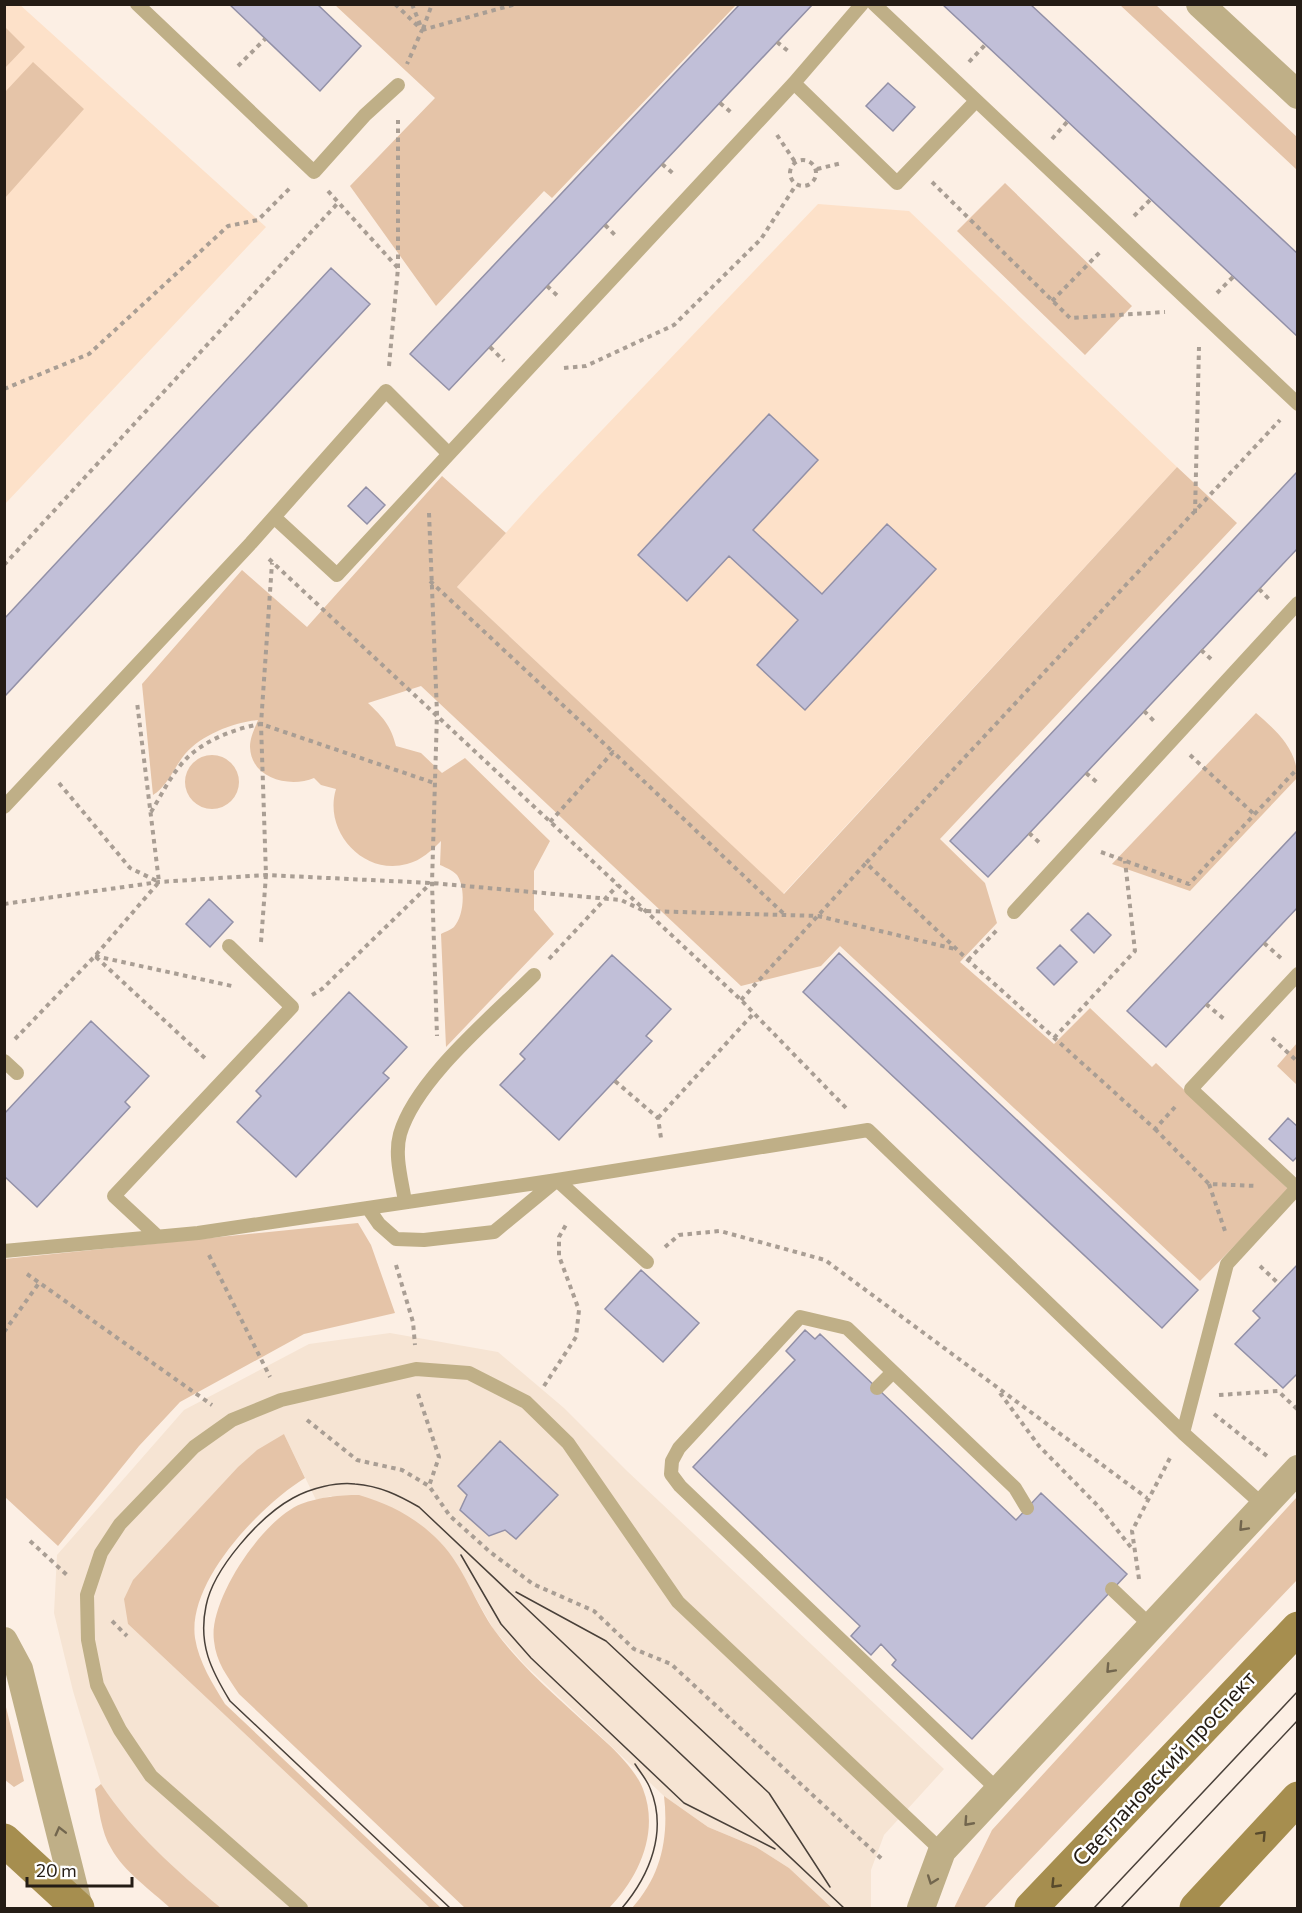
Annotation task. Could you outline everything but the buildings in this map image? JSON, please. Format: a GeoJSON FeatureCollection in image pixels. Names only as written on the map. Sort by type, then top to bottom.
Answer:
{"type":"FeatureCollection","features":[{"type":"Feature","properties":{"kind":"main road","name":"Светлановский проспект"},"geometry":{"type":"LineString","coordinates":[[1031,1908],[1298,1628]]}},
{"type":"Feature","properties":{"kind":"main road"},"geometry":{"type":"LineString","coordinates":[[1196,1908],[1298,1798]]}},
{"type":"Feature","properties":{"kind":"main road"},"geometry":{"type":"LineString","coordinates":[[4,1840],[79,1908]]}},
{"type":"Feature","properties":{"kind":"street"},"geometry":{"type":"LineString","coordinates":[[1200,4],[1298,95]]}},
{"type":"Feature","properties":{"kind":"street"},"geometry":{"type":"LineString","coordinates":[[921,1908],[942,1851],[1298,1469]]}},
{"type":"Feature","properties":{"kind":"street"},"geometry":{"type":"LineString","coordinates":[[4,1641],[19,1669],[79,1908]]}},
{"type":"Feature","properties":{"kind":"lane"},"geometry":{"type":"LineString","coordinates":[[137,4],[314,172],[365,115],[398,85]]}},
{"type":"Feature","properties":{"kind":"lane"},"geometry":{"type":"LineString","coordinates":[[274,517],[337,576],[794,83],[862,4]]}},
{"type":"Feature","properties":{"kind":"lane"},"geometry":{"type":"LineString","coordinates":[[874,4],[1297,403]]}},
{"type":"Feature","properties":{"kind":"lane"},"geometry":{"type":"LineString","coordinates":[[794,83],[897,183],[976,101]]}},
{"type":"Feature","properties":{"kind":"lane"},"geometry":{"type":"LineString","coordinates":[[4,807],[44,767],[251,543],[386,391],[449,454]]}},
{"type":"Feature","properties":{"kind":"lane"},"geometry":{"type":"LineString","coordinates":[[1014,912],[1298,603]]}},
{"type":"Feature","properties":{"kind":"lane"},"geometry":{"type":"LineString","coordinates":[[157,1236],[114,1196],[292,1007],[260,979],[229,946]]}},
{"type":"Feature","properties":{"kind":"lane"},"geometry":{"type":"LineString","coordinates":[[1183,1433],[1227,1264],[1297,1188],[1191,1089],[1298,974]]}},
{"type":"Feature","properties":{"kind":"lane"},"geometry":{"type":"LineString","coordinates":[[405,1202],[399,1163],[400,1136],[411,1107],[438,1072],[534,975]]}},
{"type":"Feature","properties":{"kind":"lane"},"geometry":{"type":"LineString","coordinates":[[4,1061],[17,1073]]}},
{"type":"Feature","properties":{"kind":"lane"},"geometry":{"type":"LineString","coordinates":[[4,1251],[198,1233],[557,1180],[868,1130],[1183,1433],[1263,1505]]}},
{"type":"Feature","properties":{"kind":"lane"},"geometry":{"type":"LineString","coordinates":[[557,1180],[647,1262]]}},
{"type":"Feature","properties":{"kind":"lane"},"geometry":{"type":"LineString","coordinates":[[368,1208],[379,1224],[396,1239],[424,1240],[494,1232],[557,1180]]}},
{"type":"Feature","properties":{"kind":"lane"},"geometry":{"type":"LineString","coordinates":[[998,1790],[670,1474],[672,1461],[679,1448],[800,1317],[847,1328],[1015,1488],[1027,1508]]}},
{"type":"Feature","properties":{"kind":"lane"},"geometry":{"type":"LineString","coordinates":[[301,1908],[150,1776],[120,1730],[97,1685],[88,1640],[87,1595],[101,1553],[120,1524],[194,1447],[232,1420],[281,1400],[416,1369],[469,1373],[531,1407],[568,1443],[678,1602],[942,1851]]}},
{"type":"Feature","properties":{"kind":"lane"},"geometry":{"type":"LineString","coordinates":[[877,1388],[892,1372]]}},
{"type":"Feature","properties":{"kind":"lane"},"geometry":{"type":"LineString","coordinates":[[1112,1589],[1151,1626]]}},
{"type":"Feature","properties":{"kind":"path"},"geometry":{"type":"LineString","coordinates":[[395,4],[422,30]]}},
{"type":"Feature","properties":{"kind":"path"},"geometry":{"type":"LineString","coordinates":[[412,4],[422,30]]}},
{"type":"Feature","properties":{"kind":"path"},"geometry":{"type":"LineString","coordinates":[[386,391],[398,268],[398,85],[432,4]]}},
{"type":"Feature","properties":{"kind":"path"},"geometry":{"type":"LineString","coordinates":[[422,30],[516,4]]}},
{"type":"Feature","properties":{"kind":"path"},"geometry":{"type":"LineString","coordinates":[[220,83],[265,39]]}},
{"type":"Feature","properties":{"kind":"path"},"geometry":{"type":"LineString","coordinates":[[524,372],[586,366],[674,325],[761,239],[796,185],[811,183],[817,169],[812,162],[803,159],[795,162],[790,169],[790,178],[796,185]]}},
{"type":"Feature","properties":{"kind":"path"},"geometry":{"type":"LineString","coordinates":[[915,165],[1070,318],[1200,310],[1233,277]]}},
{"type":"Feature","properties":{"kind":"path"},"geometry":{"type":"LineString","coordinates":[[4,389],[89,354],[228,226],[258,220],[294,184],[314,172],[337,204],[398,268]]}},
{"type":"Feature","properties":{"kind":"path"},"geometry":{"type":"LineString","coordinates":[[4,566],[337,204]]}},
{"type":"Feature","properties":{"kind":"path"},"geometry":{"type":"LineString","coordinates":[[1195,514],[1200,310]]}},
{"type":"Feature","properties":{"kind":"path"},"geometry":{"type":"LineString","coordinates":[[741,1000],[866,863],[1297,403]]}},
{"type":"Feature","properties":{"kind":"path"},"geometry":{"type":"LineString","coordinates":[[428,476],[430,581],[437,713],[432,883],[438,1072]]}},
{"type":"Feature","properties":{"kind":"path"},"geometry":{"type":"LineString","coordinates":[[251,543],[437,713],[644,911],[741,1000],[868,1130]]}},
{"type":"Feature","properties":{"kind":"path"},"geometry":{"type":"LineString","coordinates":[[95,956],[244,988],[260,979],[266,875],[261,724],[272,562]]}},
{"type":"Feature","properties":{"kind":"path"},"geometry":{"type":"LineString","coordinates":[[430,581],[785,914]]}},
{"type":"Feature","properties":{"kind":"path"},"geometry":{"type":"LineString","coordinates":[[13,1041],[95,956],[159,882],[133,669]]}},
{"type":"Feature","properties":{"kind":"path"},"geometry":{"type":"LineString","coordinates":[[1144,711],[1255,815]]}},
{"type":"Feature","properties":{"kind":"path"},"geometry":{"type":"LineString","coordinates":[[150,812],[188,757],[224,735],[244,727],[261,724],[434,783]]}},
{"type":"Feature","properties":{"kind":"path"},"geometry":{"type":"LineString","coordinates":[[550,822],[613,752]]}},
{"type":"Feature","properties":{"kind":"path"},"geometry":{"type":"LineString","coordinates":[[44,767],[130,868],[159,882]]}},
{"type":"Feature","properties":{"kind":"path"},"geometry":{"type":"LineString","coordinates":[[1078,844],[1189,884],[1298,768]]}},
{"type":"Feature","properties":{"kind":"path"},"geometry":{"type":"LineString","coordinates":[[1053,1038],[1135,951],[1125,861]]}},
{"type":"Feature","properties":{"kind":"path"},"geometry":{"type":"LineString","coordinates":[[866,863],[956,949],[1155,1129],[1209,1184],[1297,1188]]}},
{"type":"Feature","properties":{"kind":"path"},"geometry":{"type":"LineString","coordinates":[[4,904],[159,882],[266,875],[432,883],[621,900],[644,911],[818,916],[956,949]]}},
{"type":"Feature","properties":{"kind":"path"},"geometry":{"type":"LineString","coordinates":[[292,1007],[322,989],[432,883]]}},
{"type":"Feature","properties":{"kind":"path"},"geometry":{"type":"LineString","coordinates":[[534,975],[618,885]]}},
{"type":"Feature","properties":{"kind":"path"},"geometry":{"type":"LineString","coordinates":[[968,960],[1014,912]]}},
{"type":"Feature","properties":{"kind":"path"},"geometry":{"type":"LineString","coordinates":[[95,956],[225,1077]]}},
{"type":"Feature","properties":{"kind":"path"},"geometry":{"type":"LineString","coordinates":[[658,1118],[754,1013]]}},
{"type":"Feature","properties":{"kind":"path"},"geometry":{"type":"LineString","coordinates":[[1253,1022],[1298,1062]]}},
{"type":"Feature","properties":{"kind":"path"},"geometry":{"type":"LineString","coordinates":[[615,1080],[658,1118],[664,1163]]}},
{"type":"Feature","properties":{"kind":"path"},"geometry":{"type":"LineString","coordinates":[[1155,1129],[1191,1089]]}},
{"type":"Feature","properties":{"kind":"path"},"geometry":{"type":"LineString","coordinates":[[531,1407],[576,1337],[579,1310],[559,1256],[559,1237],[580,1202]]}},
{"type":"Feature","properties":{"kind":"path"},"geometry":{"type":"LineString","coordinates":[[647,1262],[679,1235],[720,1231],[825,1260],[1147,1498]]}},
{"type":"Feature","properties":{"kind":"path"},"geometry":{"type":"LineString","coordinates":[[198,1233],[281,1400],[357,1460],[402,1470],[429,1486],[450,1515],[490,1552],[533,1584],[594,1611],[634,1649],[671,1664],[884,1861]]}},
{"type":"Feature","properties":{"kind":"path"},"geometry":{"type":"LineString","coordinates":[[22,1271],[232,1420]]}},
{"type":"Feature","properties":{"kind":"path"},"geometry":{"type":"LineString","coordinates":[[4,1332],[39,1283]]}},
{"type":"Feature","properties":{"kind":"path"},"geometry":{"type":"LineString","coordinates":[[997,1389],[1039,1446],[1100,1508],[1133,1550]]}},
{"type":"Feature","properties":{"kind":"path"},"geometry":{"type":"LineString","coordinates":[[1192,1397],[1278,1391],[1298,1410]]}},
{"type":"Feature","properties":{"kind":"path"},"geometry":{"type":"LineString","coordinates":[[1192,1397],[1269,1458]]}},
{"type":"Feature","properties":{"kind":"path"},"geometry":{"type":"LineString","coordinates":[[1140,1586],[1132,1531],[1147,1498],[1183,1433]]}},
{"type":"Feature","properties":{"kind":"shaded area"},"geometry":{"type":"Polygon","coordinates":[[[19,4],[266,227],[5,504],[4,5],[19,4]]]}},
{"type":"Feature","properties":{"kind":"shaded area"},"geometry":{"type":"Polygon","coordinates":[[[335,5],[736,5],[552,198],[544,191],[436,306],[350,186],[435,98],[335,5]]]}},
{"type":"Feature","properties":{"kind":"shaded area"},"geometry":{"type":"Polygon","coordinates":[[[1120,5],[1156,5],[1297,137],[1297,170],[1120,5]]]}},
{"type":"Feature","properties":{"kind":"shaded area"},"geometry":{"type":"Polygon","coordinates":[[[5,27],[25,47],[4,68],[5,27]]]}},
{"type":"Feature","properties":{"kind":"shaded area"},"geometry":{"type":"Polygon","coordinates":[[[33,62],[84,109],[5,198],[5,92],[33,62]]]}},
{"type":"Feature","properties":{"kind":"shaded area"},"geometry":{"type":"Polygon","coordinates":[[[1005,183],[1132,306],[1085,355],[957,231],[1005,183]]]}},
{"type":"Feature","properties":{"kind":"shaded area"},"geometry":{"type":"Polygon","coordinates":[[[818,204],[909,211],[1177,467],[783,894],[457,587],[539,496],[818,204]]]}},
{"type":"Feature","properties":{"kind":"shaded area"},"geometry":{"type":"Polygon","coordinates":[[[1177,467],[1237,523],[940,839],[985,883],[997,923],[960,962],[1054,1044],[1090,1008],[1152,1067],[1156,1063],[1289,1190],[1200,1281],[840,946],[821,966],[741,986],[421,686],[368,703],[386,722],[396,746],[421,753],[442,773],[465,758],[550,841],[534,871],[534,910],[554,934],[446,1047],[441,934],[453,928],[457,922],[462,909],[463,894],[457,875],[440,865],[441,841],[422,858],[407,864],[391,866],[362,857],[350,847],[335,820],[336,789],[321,785],[314,778],[294,782],[283,781],[264,774],[257,767],[250,747],[258,720],[239,723],[200,741],[185,754],[167,782],[153,795],[142,684],[242,570],[307,627],[442,476],[506,533],[457,587],[784,894],[1177,467]]]}},
{"type":"Feature","properties":{"kind":"shaded area"},"geometry":{"type":"Polygon","coordinates":[[[1256,713],[1271,726],[1290,750],[1294,758],[1297,778],[1190,891],[1112,864],[1256,713]]]}},
{"type":"Feature","properties":{"kind":"shaded area"},"geometry":{"type":"Polygon","coordinates":[[[212,755],[222,757],[231,763],[237,772],[239,782],[237,792],[231,801],[222,807],[212,809],[202,807],[193,801],[187,792],[185,782],[187,772],[193,763],[202,757],[212,755]]]}},
{"type":"Feature","properties":{"kind":"shaded area"},"geometry":{"type":"Polygon","coordinates":[[[1297,1043],[1297,1085],[1277,1066],[1297,1043]]]}},
{"type":"Feature","properties":{"kind":"shaded area"},"geometry":{"type":"Polygon","coordinates":[[[358,1223],[371,1245],[395,1313],[304,1334],[180,1402],[139,1446],[58,1546],[5,1497],[4,1259],[358,1223]]]}},
{"type":"Feature","properties":{"kind":"shaded area"},"geometry":{"type":"Polygon","coordinates":[[[390,1333],[498,1352],[564,1408],[627,1471],[944,1769],[884,1835],[871,1870],[871,1908],[832,1908],[789,1868],[756,1847],[708,1827],[664,1796],[525,1665],[494,1630],[470,1588],[331,1496],[316,1500],[284,1434],[128,1624],[430,1908],[221,1908],[162,1858],[122,1816],[101,1784],[73,1691],[54,1613],[57,1555],[184,1410],[309,1344],[390,1333]]]}},
{"type":"Feature","properties":{"kind":"shaded area"},"geometry":{"type":"Polygon","coordinates":[[[284,1434],[305,1478],[287,1490],[249,1525],[215,1569],[203,1593],[196,1616],[195,1638],[200,1656],[225,1704],[441,1908],[430,1908],[128,1624],[124,1599],[133,1580],[238,1467],[257,1450],[284,1434]]]}},
{"type":"Feature","properties":{"kind":"shaded area"},"geometry":{"type":"Polygon","coordinates":[[[359,1495],[403,1513],[440,1542],[456,1563],[488,1620],[507,1646],[534,1675],[628,1764],[637,1777],[648,1806],[647,1838],[637,1869],[609,1908],[465,1908],[239,1694],[226,1675],[215,1649],[214,1624],[229,1584],[255,1543],[286,1513],[301,1504],[330,1497],[359,1495]]]}},
{"type":"Feature","properties":{"kind":"shaded area"},"geometry":{"type":"Polygon","coordinates":[[[1297,1497],[1297,1580],[984,1908],[954,1908],[992,1830],[1297,1497]]]}},
{"type":"Feature","properties":{"kind":"shaded area"},"geometry":{"type":"Polygon","coordinates":[[[5,1703],[24,1781],[14,1787],[5,1780],[5,1703]]]}},
{"type":"Feature","properties":{"kind":"shaded area"},"geometry":{"type":"Polygon","coordinates":[[[101,1784],[142,1835],[221,1908],[170,1908],[130,1873],[116,1857],[105,1835],[95,1789],[101,1784]]]}},
{"type":"Feature","properties":{"kind":"shaded area"},"geometry":{"type":"Polygon","coordinates":[[[664,1796],[708,1827],[756,1847],[789,1868],[832,1908],[632,1908],[650,1883],[661,1856],[665,1827],[664,1796]]]}},
{"type":"Feature","properties":{"kind":"tram line"},"geometry":{"type":"LineString","coordinates":[[450,1908],[230,1701],[208,1656],[204,1620],[210,1591],[218,1576],[253,1530],[280,1506],[300,1494],[332,1485],[364,1485],[388,1492],[419,1507],[844,1908]]}},
{"type":"Feature","properties":{"kind":"tram line"},"geometry":{"type":"LineString","coordinates":[[461,1555],[501,1624],[531,1658],[684,1803],[775,1849]]}},
{"type":"Feature","properties":{"kind":"tram line"},"geometry":{"type":"LineString","coordinates":[[516,1592],[606,1641],[769,1793],[830,1887]]}},
{"type":"Feature","properties":{"kind":"tram line"},"geometry":{"type":"LineString","coordinates":[[1094,1908],[1298,1691]]}},
{"type":"Feature","properties":{"kind":"tram line"},"geometry":{"type":"LineString","coordinates":[[1121,1908],[1298,1720]]}},
{"type":"Feature","properties":{"kind":"tram line"},"geometry":{"type":"LineString","coordinates":[[622,1908],[648,1867],[656,1836],[655,1804],[649,1785],[635,1764]]}}]}
